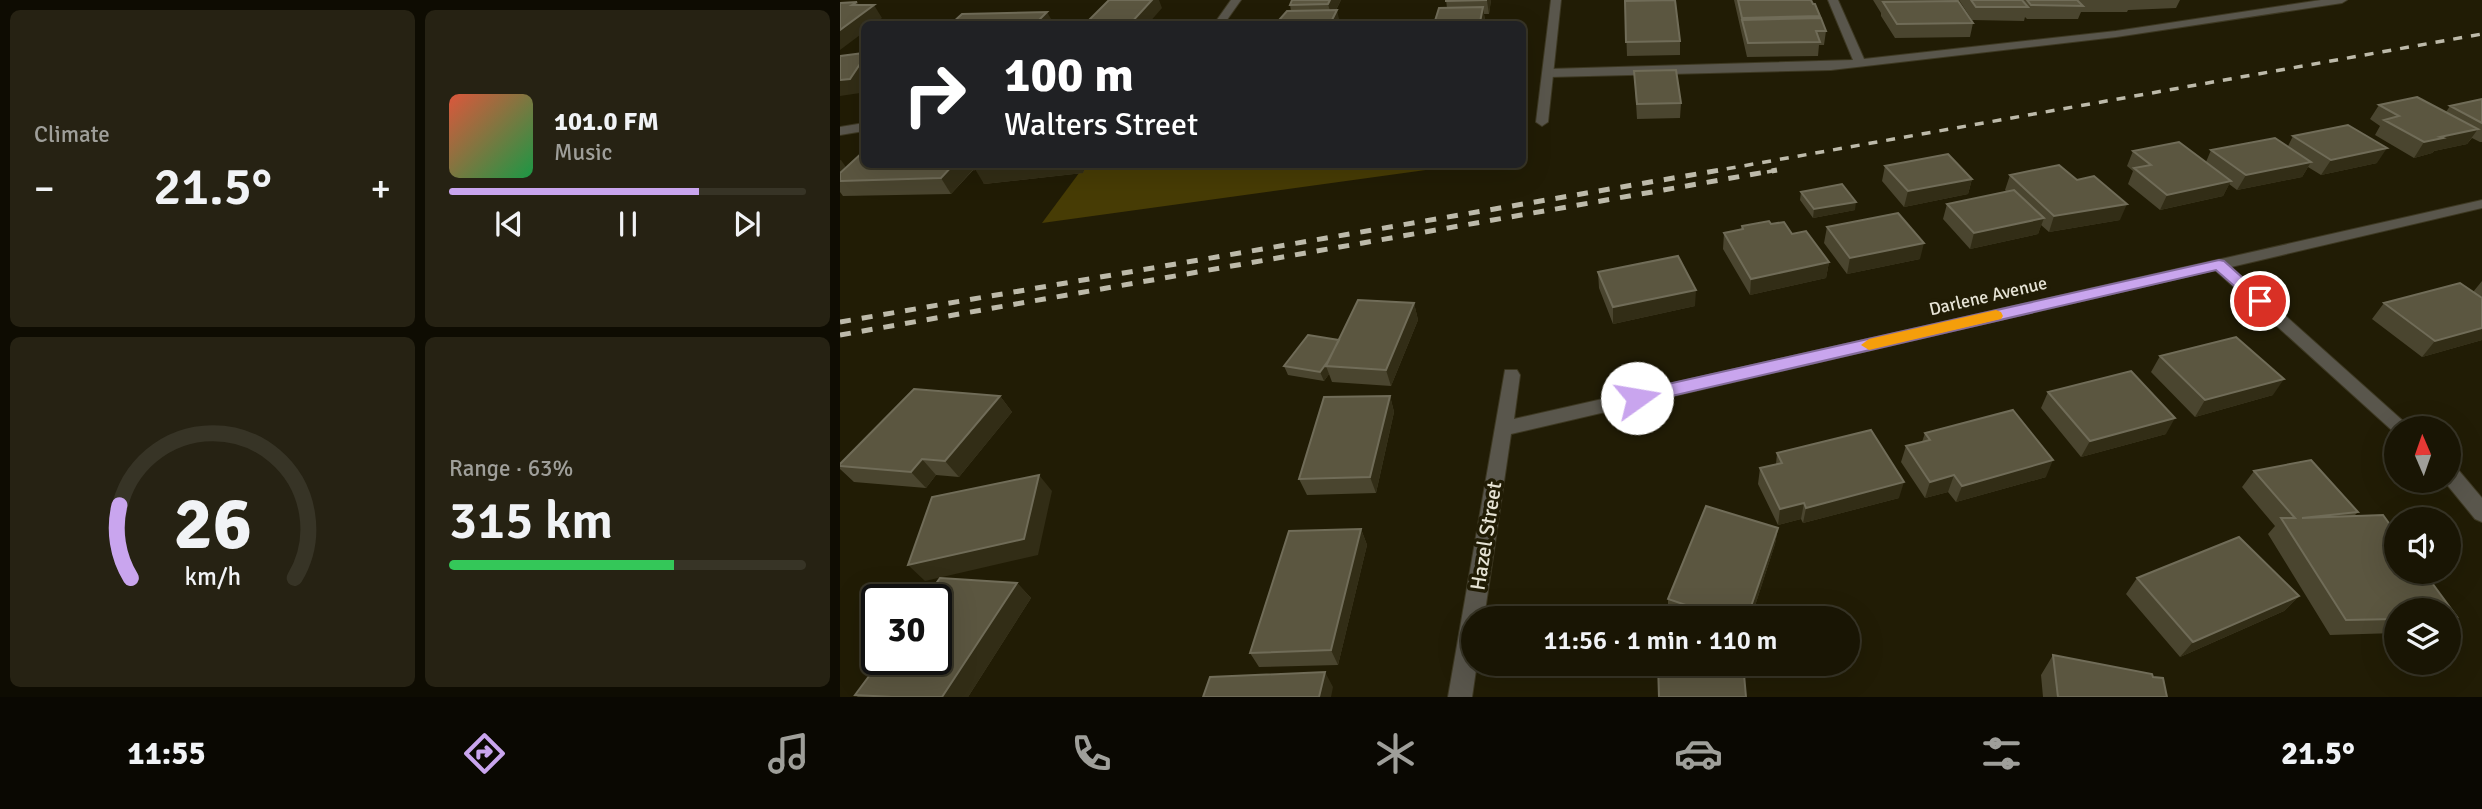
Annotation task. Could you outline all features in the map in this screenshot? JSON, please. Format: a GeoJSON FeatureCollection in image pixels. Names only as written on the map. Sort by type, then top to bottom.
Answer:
{"type":"FeatureCollection","features":[{"type":"Feature","properties":{"kind":"street"},"geometry":{"type":"LineString","coordinates":[[1221,21],[1236,0]]}},
{"type":"Feature","properties":{"kind":"street"},"geometry":{"type":"LineString","coordinates":[[1542,122],[1556,0]]}},
{"type":"Feature","properties":{"kind":"street"},"geometry":{"type":"LineString","coordinates":[[1833,0],[1860,62]]}},
{"type":"Feature","properties":{"kind":"street"},"geometry":{"type":"LineString","coordinates":[[1549,73],[1831,66],[2116,34],[2342,0]]}},
{"type":"Feature","properties":{"kind":"street"},"geometry":{"type":"LineString","coordinates":[[840,131],[861,128]]}},
{"type":"Feature","properties":{"kind":"street","name":"Darlene Avenue"},"geometry":{"type":"LineString","coordinates":[[1504,428],[2482,204]]}},
{"type":"Feature","properties":{"kind":"street"},"geometry":{"type":"LineString","coordinates":[[2219,265],[2388,416]]}},
{"type":"Feature","properties":{"kind":"street","name":"Hazel Street"},"geometry":{"type":"LineString","coordinates":[[1460,697],[1511,375]]}},
{"type":"Feature","properties":{"kind":"street"},"geometry":{"type":"LineString","coordinates":[[2461,488],[2482,513]]}},
{"type":"Feature","properties":{"kind":"shaded area"},"geometry":{"type":"Polygon","coordinates":[[[1083,168],[1440,168],[1042,223],[1083,168]]]}},
{"type":"Feature","properties":{"kind":"building"},"geometry":{"type":"Polygon","coordinates":[[[1109,0],[1152,0],[1133,21],[1088,21],[1109,0]]]}},
{"type":"Feature","properties":{"kind":"building"},"geometry":{"type":"Polygon","coordinates":[[[1292,0],[1330,0],[1328,4],[1290,5],[1292,0]]]}},
{"type":"Feature","properties":{"kind":"building"},"geometry":{"type":"Polygon","coordinates":[[[1675,0],[1680,41],[1626,42],[1625,1],[1675,0]]]}},
{"type":"Feature","properties":{"kind":"building"},"geometry":{"type":"Polygon","coordinates":[[[1738,0],[1811,0],[1820,16],[1742,18],[1738,0]]]}},
{"type":"Feature","properties":{"kind":"building"},"geometry":{"type":"Polygon","coordinates":[[[1971,0],[2022,0],[2028,7],[1976,7],[1971,0]]]}},
{"type":"Feature","properties":{"kind":"building"},"geometry":{"type":"Polygon","coordinates":[[[2027,0],[2077,0],[2083,6],[2031,5],[2027,0]]]}},
{"type":"Feature","properties":{"kind":"building"},"geometry":{"type":"Polygon","coordinates":[[[1958,1],[1973,23],[1897,24],[1883,2],[1958,1]]]}},
{"type":"Feature","properties":{"kind":"building"},"geometry":{"type":"Polygon","coordinates":[[[857,2],[852,5],[874,5],[840,30],[840,3],[857,2]]]}},
{"type":"Feature","properties":{"kind":"building"},"geometry":{"type":"Polygon","coordinates":[[[1483,7],[1480,21],[1435,21],[1439,8],[1483,7]]]}},
{"type":"Feature","properties":{"kind":"building"},"geometry":{"type":"Polygon","coordinates":[[[1337,10],[1332,21],[1280,21],[1287,11],[1337,10]]]}},
{"type":"Feature","properties":{"kind":"building"},"geometry":{"type":"Polygon","coordinates":[[[1047,12],[1038,21],[954,21],[962,14],[1047,12]]]}},
{"type":"Feature","properties":{"kind":"building"},"geometry":{"type":"Polygon","coordinates":[[[1821,18],[1826,31],[1816,31],[1820,42],[1748,43],[1742,20],[1821,18]]]}},
{"type":"Feature","properties":{"kind":"building"},"geometry":{"type":"Polygon","coordinates":[[[861,53],[861,62],[850,79],[840,80],[840,56],[861,53]]]}},
{"type":"Feature","properties":{"kind":"building"},"geometry":{"type":"Polygon","coordinates":[[[1676,70],[1681,103],[1637,104],[1634,71],[1676,70]]]}},
{"type":"Feature","properties":{"kind":"building"},"geometry":{"type":"Polygon","coordinates":[[[2417,97],[2478,129],[2424,142],[2384,120],[2399,116],[2379,105],[2417,97]]]}},
{"type":"Feature","properties":{"kind":"building"},"geometry":{"type":"Polygon","coordinates":[[[2482,99],[2482,123],[2450,106],[2482,99]]]}},
{"type":"Feature","properties":{"kind":"building"},"geometry":{"type":"Polygon","coordinates":[[[2348,125],[2387,148],[2331,160],[2293,136],[2348,125]]]}},
{"type":"Feature","properties":{"kind":"building"},"geometry":{"type":"Polygon","coordinates":[[[2275,138],[2311,162],[2246,175],[2211,150],[2275,138]]]}},
{"type":"Feature","properties":{"kind":"building"},"geometry":{"type":"Polygon","coordinates":[[[2179,142],[2231,181],[2167,195],[2134,168],[2151,165],[2133,151],[2179,142]]]}},
{"type":"Feature","properties":{"kind":"building"},"geometry":{"type":"Polygon","coordinates":[[[861,154],[861,168],[950,168],[941,178],[840,181],[840,173],[861,154]]]}},
{"type":"Feature","properties":{"kind":"building"},"geometry":{"type":"Polygon","coordinates":[[[1948,154],[1972,179],[1908,191],[1885,166],[1948,154]]]}},
{"type":"Feature","properties":{"kind":"building"},"geometry":{"type":"Polygon","coordinates":[[[2059,165],[2077,180],[2094,176],[2127,204],[2054,216],[2010,175],[2059,165]]]}},
{"type":"Feature","properties":{"kind":"building"},"geometry":{"type":"Polygon","coordinates":[[[1842,184],[1856,202],[1814,209],[1801,192],[1842,184]]]}},
{"type":"Feature","properties":{"kind":"building"},"geometry":{"type":"Polygon","coordinates":[[[2014,190],[2044,218],[1974,233],[1947,204],[2014,190]]]}},
{"type":"Feature","properties":{"kind":"building"},"geometry":{"type":"Polygon","coordinates":[[[1898,213],[1924,243],[1850,258],[1827,227],[1898,213]]]}},
{"type":"Feature","properties":{"kind":"building"},"geometry":{"type":"Polygon","coordinates":[[[1769,221],[1771,224],[1784,222],[1792,234],[1806,231],[1829,262],[1751,279],[1724,233],[1743,229],[1742,226],[1769,221]]]}},
{"type":"Feature","properties":{"kind":"building"},"geometry":{"type":"Polygon","coordinates":[[[1678,256],[1696,290],[1613,307],[1598,272],[1678,256]]]}},
{"type":"Feature","properties":{"kind":"building"},"geometry":{"type":"Polygon","coordinates":[[[2460,283],[2482,298],[2482,328],[2435,341],[2384,303],[2460,283]]]}},
{"type":"Feature","properties":{"kind":"building"},"geometry":{"type":"Polygon","coordinates":[[[1358,300],[1414,303],[1386,370],[1326,366],[1358,300]]]}},
{"type":"Feature","properties":{"kind":"building"},"geometry":{"type":"Polygon","coordinates":[[[1308,335],[1339,340],[1320,372],[1284,366],[1308,335]]]}},
{"type":"Feature","properties":{"kind":"building"},"geometry":{"type":"Polygon","coordinates":[[[2236,337],[2284,379],[2205,400],[2160,356],[2236,337]]]}},
{"type":"Feature","properties":{"kind":"building"},"geometry":{"type":"Polygon","coordinates":[[[2131,371],[2175,418],[2090,441],[2048,392],[2131,371]]]}},
{"type":"Feature","properties":{"kind":"building"},"geometry":{"type":"Polygon","coordinates":[[[914,389],[1000,396],[945,461],[922,459],[911,472],[840,466],[840,464],[914,389]]]}},
{"type":"Feature","properties":{"kind":"building"},"geometry":{"type":"Polygon","coordinates":[[[1390,396],[1370,477],[1299,479],[1324,397],[1390,396]]]}},
{"type":"Feature","properties":{"kind":"building"},"geometry":{"type":"Polygon","coordinates":[[[2013,410],[2053,460],[1962,486],[1954,475],[1930,482],[1906,446],[1930,440],[1925,433],[2013,410]]]}},
{"type":"Feature","properties":{"kind":"building"},"geometry":{"type":"Polygon","coordinates":[[[1871,430],[1904,482],[1806,508],[1804,503],[1780,509],[1760,468],[1782,463],[1777,453],[1871,430]]]}},
{"type":"Feature","properties":{"kind":"building"},"geometry":{"type":"Polygon","coordinates":[[[2311,460],[2358,512],[2302,518],[2383,515],[2384,584],[2433,584],[2443,598],[2384,598],[2384,619],[2346,620],[2281,518],[2295,518],[2254,471],[2311,460]]]}},
{"type":"Feature","properties":{"kind":"building"},"geometry":{"type":"Polygon","coordinates":[[[1039,475],[1024,539],[908,565],[932,497],[1039,475]]]}},
{"type":"Feature","properties":{"kind":"building"},"geometry":{"type":"Polygon","coordinates":[[[1706,506],[1778,528],[1751,606],[1689,606],[1668,599],[1706,506]]]}},
{"type":"Feature","properties":{"kind":"building"},"geometry":{"type":"Polygon","coordinates":[[[1361,529],[1331,650],[1250,653],[1289,531],[1361,529]]]}},
{"type":"Feature","properties":{"kind":"building"},"geometry":{"type":"Polygon","coordinates":[[[2239,537],[2299,596],[2193,642],[2137,578],[2239,537]]]}},
{"type":"Feature","properties":{"kind":"building"},"geometry":{"type":"Polygon","coordinates":[[[940,578],[1017,583],[942,697],[855,695],[870,675],[952,675],[952,584],[936,584],[940,578]]]}},
{"type":"Feature","properties":{"kind":"building"},"geometry":{"type":"Polygon","coordinates":[[[2053,655],[2163,678],[2167,697],[2058,697],[2053,655]]]}},
{"type":"Feature","properties":{"kind":"building"},"geometry":{"type":"Polygon","coordinates":[[[1325,672],[1319,697],[1203,697],[1210,677],[1325,672]]]}},
{"type":"Feature","properties":{"kind":"building"},"geometry":{"type":"Polygon","coordinates":[[[1658,676],[1744,676],[1746,697],[1659,697],[1658,676]]]}},
{"type":"Feature","properties":{"kind":"railway"},"geometry":{"type":"LineString","coordinates":[[1709,172],[2482,34]]}},
{"type":"Feature","properties":{"kind":"railway"},"geometry":{"type":"LineString","coordinates":[[1777,170],[1782,169]]}},
{"type":"Feature","properties":{"kind":"railway"},"geometry":{"type":"LineString","coordinates":[[840,322],[1720,170]]}},
{"type":"Feature","properties":{"kind":"railway"},"geometry":{"type":"LineString","coordinates":[[840,335],[1777,170]]}},
{"type":"Feature","properties":{"kind":"railway"},"geometry":{"type":"LineString","coordinates":[[1767,172],[1777,170]]}},
{"type":"Feature","properties":{"kind":"slow traffic"},"geometry":{"type":"LineString","coordinates":[[1869,345],[1996,316]]}},
{"type":"Feature","properties":{"kind":"route"},"geometry":{"type":"LineString","coordinates":[[1637,398],[2219,265],[2260,301]]}}]}
